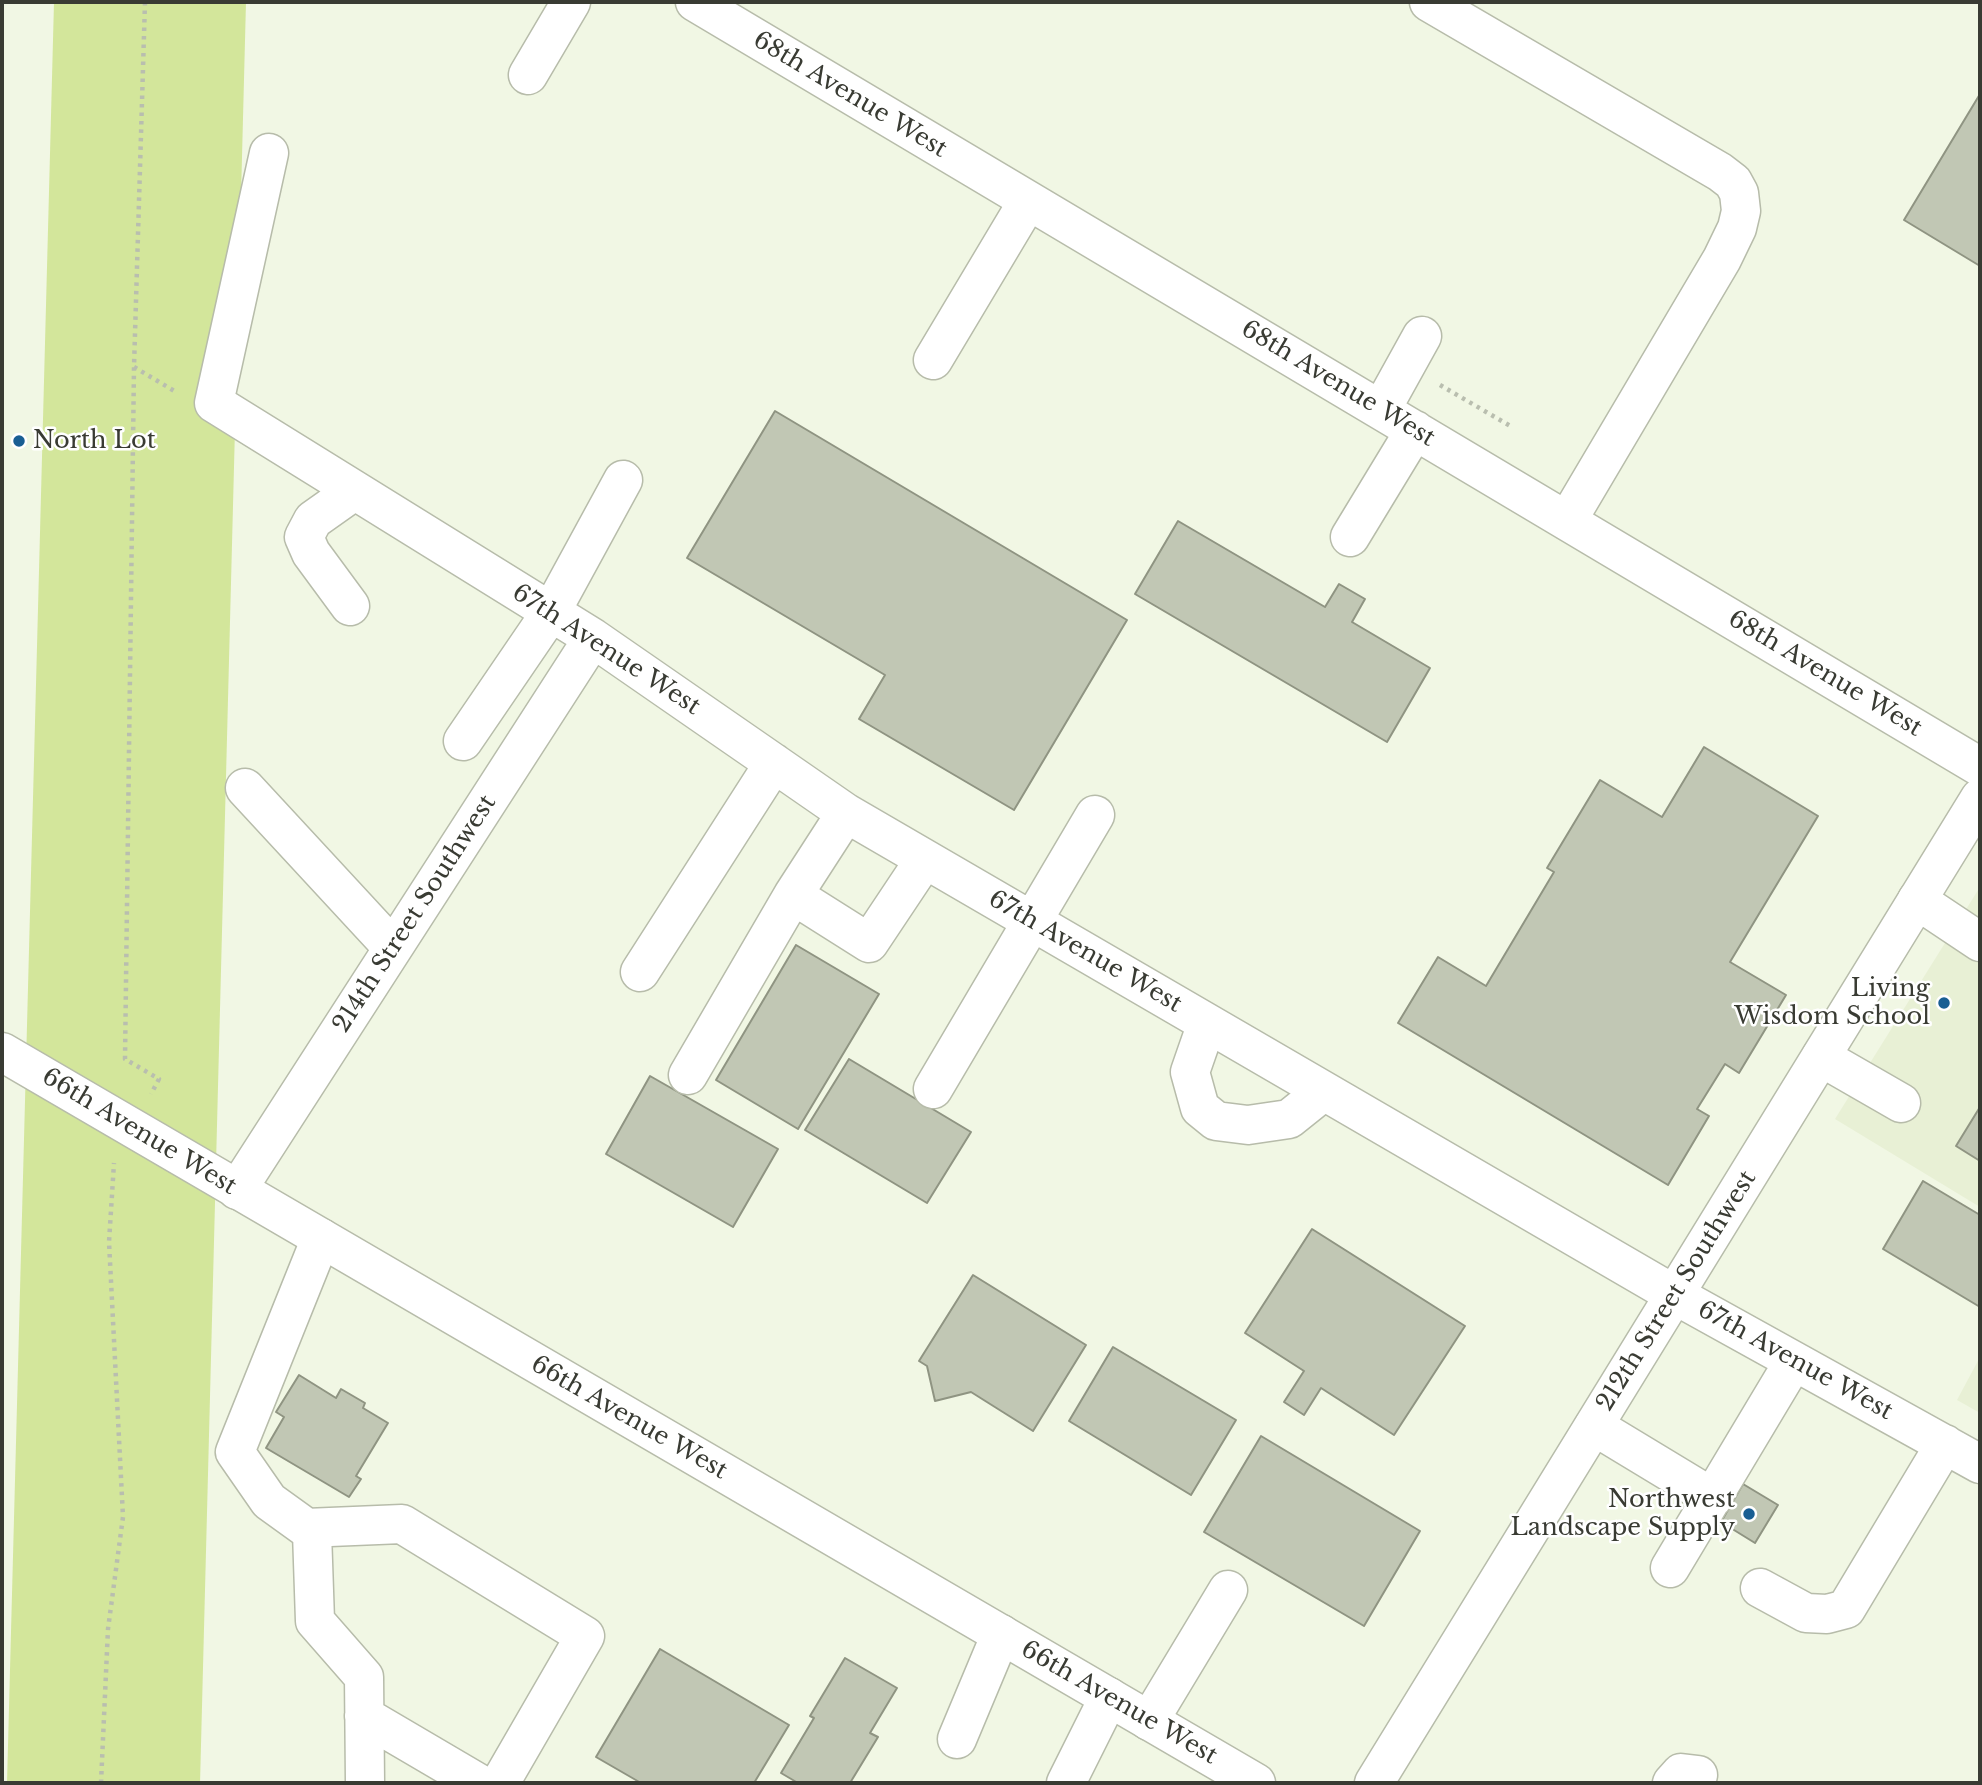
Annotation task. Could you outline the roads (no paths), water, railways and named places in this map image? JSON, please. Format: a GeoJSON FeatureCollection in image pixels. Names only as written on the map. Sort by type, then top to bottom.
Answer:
{"type":"FeatureCollection","features":[{"type":"Feature","properties":{"kind":"street"},"geometry":{"type":"LineString","coordinates":[[528,75],[571,2]]}},
{"type":"Feature","properties":{"kind":"street","name":"68th Avenue West"},"geometry":{"type":"LineString","coordinates":[[695,2],[1980,767]]}},
{"type":"Feature","properties":{"kind":"street"},"geometry":{"type":"LineString","coordinates":[[1429,2],[1720,172],[1733,182],[1739,193],[1741,211],[1737,228],[1722,259],[1567,521]]}},
{"type":"Feature","properties":{"kind":"street","name":"67th Avenue West"},"geometry":{"type":"LineString","coordinates":[[269,153],[214,403],[593,638],[846,813],[1675,1295],[1980,1464]]}},
{"type":"Feature","properties":{"kind":"street"},"geometry":{"type":"LineString","coordinates":[[933,360],[1028,201]]}},
{"type":"Feature","properties":{"kind":"street"},"geometry":{"type":"LineString","coordinates":[[1381,410],[1414,351]]}},
{"type":"Feature","properties":{"kind":"street"},"geometry":{"type":"LineString","coordinates":[[1350,537],[1415,430]]}},
{"type":"Feature","properties":{"kind":"street"},"geometry":{"type":"LineString","coordinates":[[463,741],[551,612],[623,480]]}},
{"type":"Feature","properties":{"kind":"street"},"geometry":{"type":"LineString","coordinates":[[350,607],[311,553],[304,537],[313,520],[355,491]]}},
{"type":"Feature","properties":{"kind":"street","name":"214th Street Southwest"},"geometry":{"type":"LineString","coordinates":[[237,1190],[593,638]]}},
{"type":"Feature","properties":{"kind":"street"},"geometry":{"type":"LineString","coordinates":[[640,972],[774,763]]}},
{"type":"Feature","properties":{"kind":"street"},"geometry":{"type":"LineString","coordinates":[[245,788],[393,948]]}},
{"type":"Feature","properties":{"kind":"street","name":"212th Street Southwest"},"geometry":{"type":"LineString","coordinates":[[1374,1783],[1980,798]]}},
{"type":"Feature","properties":{"kind":"street"},"geometry":{"type":"LineString","coordinates":[[688,1075],[793,895],[846,813]]}},
{"type":"Feature","properties":{"kind":"street"},"geometry":{"type":"LineString","coordinates":[[933,1089],[1095,815]]}},
{"type":"Feature","properties":{"kind":"street"},"geometry":{"type":"LineString","coordinates":[[793,895],[869,943],[925,859]]}},
{"type":"Feature","properties":{"kind":"street"},"geometry":{"type":"LineString","coordinates":[[1917,900],[1980,942]]}},
{"type":"Feature","properties":{"kind":"street"},"geometry":{"type":"LineString","coordinates":[[1207,1023],[1190,1072],[1200,1108],[1216,1121],[1248,1125],[1289,1119],[1324,1091]]}},
{"type":"Feature","properties":{"kind":"street","name":"66th Avenue West"},"geometry":{"type":"LineString","coordinates":[[2,1052],[1256,1783]]}},
{"type":"Feature","properties":{"kind":"street"},"geometry":{"type":"LineString","coordinates":[[1821,1058],[1901,1103]]}},
{"type":"Feature","properties":{"kind":"street"},"geometry":{"type":"LineString","coordinates":[[321,1238],[235,1452],[269,1501],[312,1531],[315,1621],[364,1677],[365,1783]]}},
{"type":"Feature","properties":{"kind":"street"},"geometry":{"type":"LineString","coordinates":[[1671,1568],[1794,1361]]}},
{"type":"Feature","properties":{"kind":"street"},"geometry":{"type":"LineString","coordinates":[[1594,1426],[1713,1498]]}},
{"type":"Feature","properties":{"kind":"street"},"geometry":{"type":"LineString","coordinates":[[1760,1588],[1806,1613],[1827,1614],[1846,1609],[1945,1444]]}},
{"type":"Feature","properties":{"kind":"street"},"geometry":{"type":"LineString","coordinates":[[306,1528],[402,1524],[585,1636],[500,1783]]}},
{"type":"Feature","properties":{"kind":"street"},"geometry":{"type":"LineString","coordinates":[[1150,1721],[1228,1590]]}},
{"type":"Feature","properties":{"kind":"street"},"geometry":{"type":"LineString","coordinates":[[957,1739],[1001,1634]]}},
{"type":"Feature","properties":{"kind":"street"},"geometry":{"type":"LineString","coordinates":[[1066,1783],[1109,1697]]}},
{"type":"Feature","properties":{"kind":"street"},"geometry":{"type":"LineString","coordinates":[[364,1716],[478,1783]]}},
{"type":"Feature","properties":{"kind":"place","name":"North Lot"},"geometry":{"type":"Point","coordinates":[19,441]}},
{"type":"Feature","properties":{"kind":"place","name":"Living Wisdom School"},"geometry":{"type":"Point","coordinates":[1944,1003]}},
{"type":"Feature","properties":{"kind":"place","name":"Northwest Landscape Supply"},"geometry":{"type":"Point","coordinates":[1749,1514]}}]}
